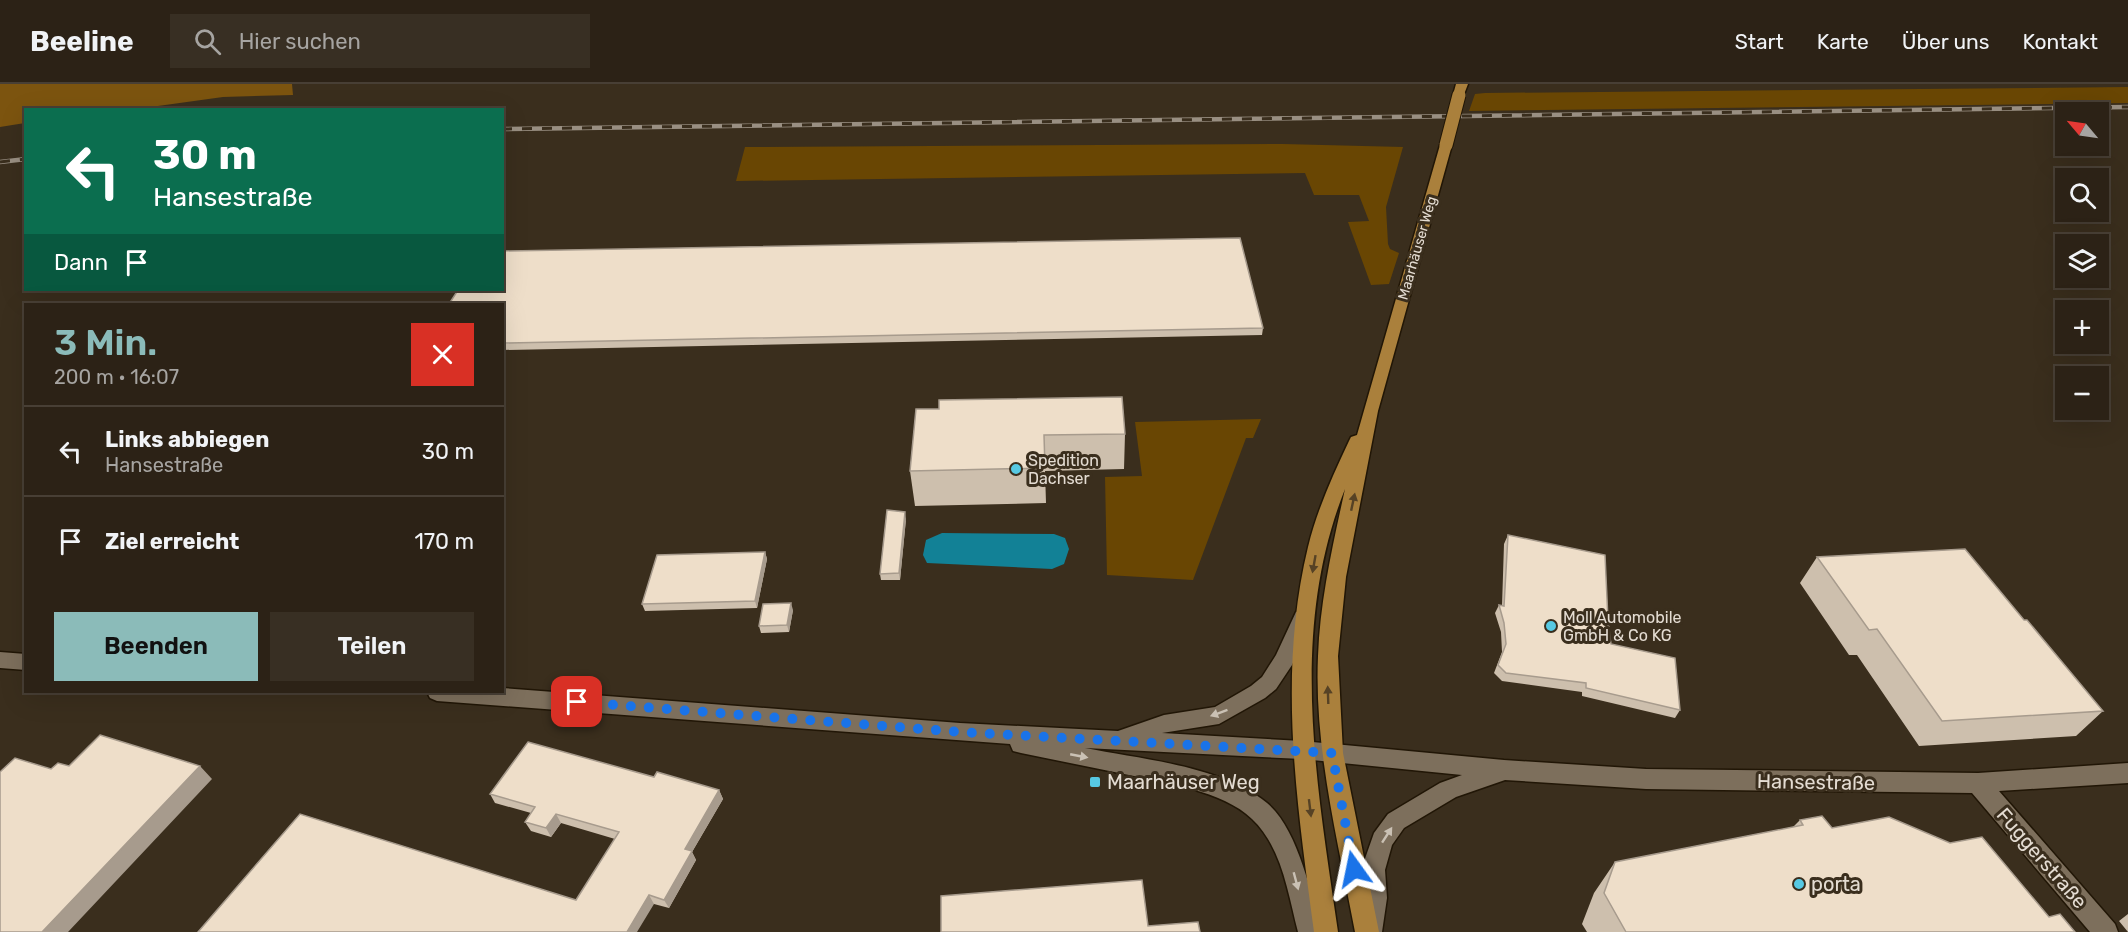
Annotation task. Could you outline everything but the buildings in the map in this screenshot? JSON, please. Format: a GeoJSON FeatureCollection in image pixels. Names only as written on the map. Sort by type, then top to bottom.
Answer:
{"type":"FeatureCollection","features":[{"type":"Feature","properties":{"kind":"main road","name":"Maarhäuser Weg"},"geometry":{"type":"LineString","coordinates":[[1369,932],[1332,753],[1328,656],[1336,577],[1370,411],[1461,89]]}},
{"type":"Feature","properties":{"kind":"main road","name":"Maarhäuser Weg"},"geometry":{"type":"LineString","coordinates":[[1326,932],[1302,750],[1299,691],[1305,613],[1317,547],[1334,494],[1370,411]]}},
{"type":"Feature","properties":{"kind":"street","name":"Hansestraße"},"geometry":{"type":"LineString","coordinates":[[1118,740],[1164,724],[1219,715],[1258,692],[1269,683],[1285,659],[1305,613]]}},
{"type":"Feature","properties":{"kind":"street"},"geometry":{"type":"LineString","coordinates":[[0,660],[24,662]]}},
{"type":"Feature","properties":{"kind":"street","name":"Hansestraße"},"geometry":{"type":"LineString","coordinates":[[450,693],[960,732],[1302,750],[1504,770],[1646,779],[1978,783],[2128,773]]}},
{"type":"Feature","properties":{"kind":"street","name":"Hansestraße"},"geometry":{"type":"LineString","coordinates":[[960,732],[1188,778],[1225,790],[1260,811],[1278,836],[1290,860],[1310,932]]}},
{"type":"Feature","properties":{"kind":"street","name":"Hansestraße"},"geometry":{"type":"LineString","coordinates":[[1369,932],[1375,898],[1373,870],[1382,840],[1396,821],[1448,790],[1504,770]]}},
{"type":"Feature","properties":{"kind":"street","name":"Fuggerstraße"},"geometry":{"type":"LineString","coordinates":[[1978,783],[2106,932]]}},
{"type":"Feature","properties":{"kind":"shaded area"},"geometry":{"type":"Polygon","coordinates":[[[0,84],[292,84],[293,95],[223,97],[143,108],[24,108],[24,123],[0,127],[0,84]]]}},
{"type":"Feature","properties":{"kind":"shaded area"},"geometry":{"type":"Polygon","coordinates":[[[2128,87],[2128,103],[2055,102],[2055,104],[1469,111],[1475,94],[2128,87]]]}},
{"type":"Feature","properties":{"kind":"shaded area"},"geometry":{"type":"Polygon","coordinates":[[[1283,144],[1403,147],[1386,207],[1388,244],[1390,249],[1399,253],[1389,284],[1371,285],[1348,222],[1369,221],[1359,195],[1314,195],[1305,173],[736,181],[745,147],[1283,144]]]}},
{"type":"Feature","properties":{"kind":"shaded area"},"geometry":{"type":"Polygon","coordinates":[[[1261,419],[1253,438],[1246,438],[1193,580],[1107,575],[1105,477],[1142,476],[1135,422],[1261,419]]]}},
{"type":"Feature","properties":{"kind":"water"},"geometry":{"type":"Polygon","coordinates":[[[942,533],[1054,534],[1065,538],[1069,549],[1064,564],[1052,569],[927,563],[923,555],[926,540],[942,533]]]}},
{"type":"Feature","properties":{"kind":"railway"},"geometry":{"type":"LineString","coordinates":[[504,129],[2128,107]]}},
{"type":"Feature","properties":{"kind":"railway"},"geometry":{"type":"LineString","coordinates":[[0,162],[24,159]]}},
{"type":"Feature","properties":{"kind":"place","name":"Spedition Dachser"},"geometry":{"type":"Point","coordinates":[1016,469]}},
{"type":"Feature","properties":{"kind":"place","name":"Moll Automobile GmbH & Co KG"},"geometry":{"type":"Point","coordinates":[1551,626]}},
{"type":"Feature","properties":{"kind":"place","name":"Maarhäuser Weg"},"geometry":{"type":"Point","coordinates":[1095,782]}},
{"type":"Feature","properties":{"kind":"place","name":"porta"},"geometry":{"type":"Point","coordinates":[1799,884]}},
{"type":"Feature","properties":{"kind":"route"},"geometry":{"type":"LineString","coordinates":[[577,702],[960,732],[1332,753],[1354,869]]}}]}
